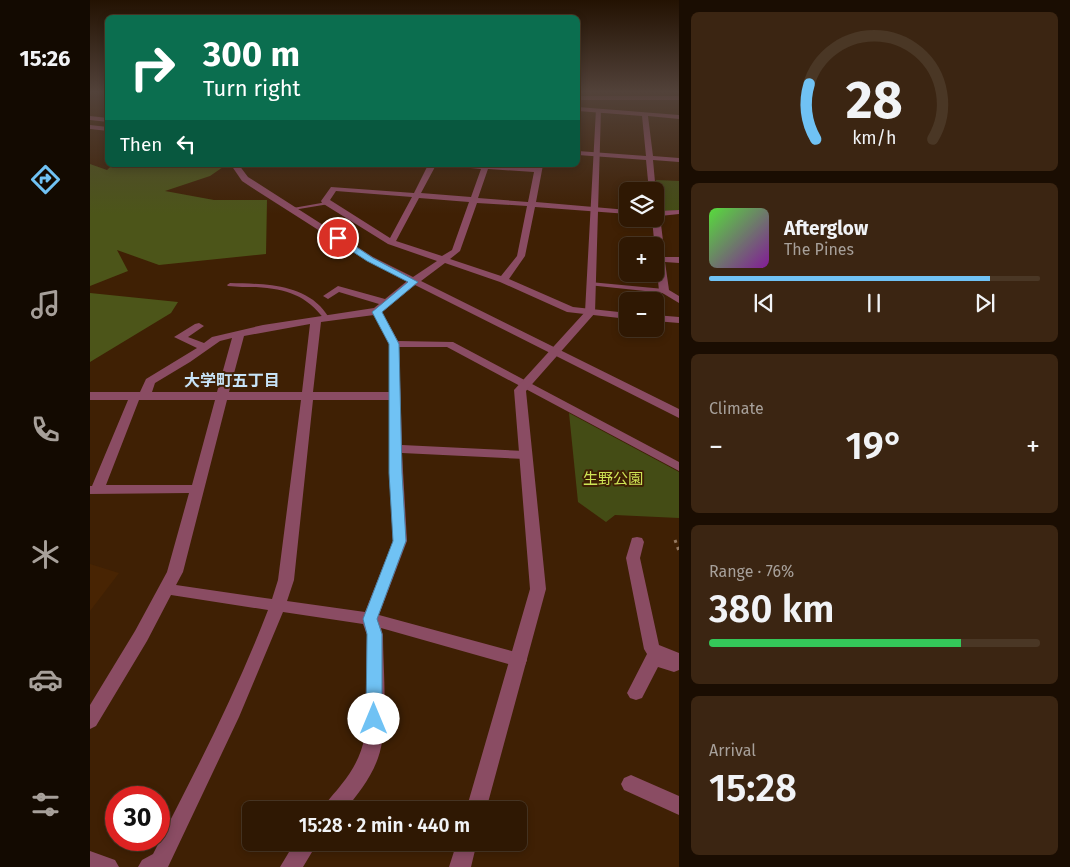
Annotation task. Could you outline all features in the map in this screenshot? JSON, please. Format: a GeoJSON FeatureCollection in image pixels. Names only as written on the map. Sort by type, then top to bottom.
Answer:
{"type":"FeatureCollection","features":[{"type":"Feature","properties":{"kind":"street"},"geometry":{"type":"LineString","coordinates":[[479,801],[538,589],[524,455],[520,390],[590,313],[597,133]]}},
{"type":"Feature","properties":{"kind":"street"},"geometry":{"type":"LineString","coordinates":[[647,133],[652,182]]}},
{"type":"Feature","properties":{"kind":"street"},"geometry":{"type":"LineString","coordinates":[[580,153],[679,160]]}},
{"type":"Feature","properties":{"kind":"street"},"geometry":{"type":"LineString","coordinates":[[236,167],[245,179],[370,259],[679,414]]}},
{"type":"Feature","properties":{"kind":"street"},"geometry":{"type":"LineString","coordinates":[[391,242],[396,236],[431,167]]}},
{"type":"Feature","properties":{"kind":"street"},"geometry":{"type":"LineString","coordinates":[[197,489],[93,490],[140,396],[150,381],[186,360],[216,339],[239,333],[321,319],[377,312],[456,251],[485,167]]}},
{"type":"Feature","properties":{"kind":"street"},"geometry":{"type":"LineString","coordinates":[[503,280],[522,256],[539,168],[512,167]]}},
{"type":"Feature","properties":{"kind":"street"},"geometry":{"type":"LineString","coordinates":[[619,211],[334,189],[325,202],[391,242],[503,280],[565,307],[590,313],[619,315]]}},
{"type":"Feature","properties":{"kind":"street"},"geometry":{"type":"LineString","coordinates":[[664,213],[679,212]]}},
{"type":"Feature","properties":{"kind":"street"},"geometry":{"type":"LineString","coordinates":[[664,259],[679,260]]}},
{"type":"Feature","properties":{"kind":"street"},"geometry":{"type":"LineString","coordinates":[[663,282],[664,291],[679,300]]}},
{"type":"Feature","properties":{"kind":"street"},"geometry":{"type":"LineString","coordinates":[[328,296],[338,289],[387,303]]}},
{"type":"Feature","properties":{"kind":"street"},"geometry":{"type":"LineString","coordinates":[[340,801],[367,764],[372,751],[374,736],[374,634],[370,619],[400,541],[396,473],[394,344],[377,312]]}},
{"type":"Feature","properties":{"kind":"street"},"geometry":{"type":"LineString","coordinates":[[149,867],[160,861],[202,779],[231,718],[278,605],[286,580],[307,396],[321,319]]}},
{"type":"Feature","properties":{"kind":"street"},"geometry":{"type":"LineString","coordinates":[[664,319],[679,320]]}},
{"type":"Feature","properties":{"kind":"street"},"geometry":{"type":"LineString","coordinates":[[199,326],[179,337],[205,347]]}},
{"type":"Feature","properties":{"kind":"street"},"geometry":{"type":"LineString","coordinates":[[90,721],[111,689],[176,572],[239,333]]}},
{"type":"Feature","properties":{"kind":"street"},"geometry":{"type":"LineString","coordinates":[[394,344],[449,344],[679,467]]}},
{"type":"Feature","properties":{"kind":"street"},"geometry":{"type":"LineString","coordinates":[[90,396],[394,396]]}},
{"type":"Feature","properties":{"kind":"street"},"geometry":{"type":"LineString","coordinates":[[396,449],[524,455]]}},
{"type":"Feature","properties":{"kind":"street"},"geometry":{"type":"LineString","coordinates":[[637,542],[633,558],[652,648],[679,660]]}},
{"type":"Feature","properties":{"kind":"street"},"geometry":{"type":"LineString","coordinates":[[167,589],[370,619],[519,660]]}},
{"type":"Feature","properties":{"kind":"street"},"geometry":{"type":"LineString","coordinates":[[636,693],[653,659],[679,666]]}},
{"type":"Feature","properties":{"kind":"street"},"geometry":{"type":"LineString","coordinates":[[631,784],[679,806]]}},
{"type":"Feature","properties":{"kind":"street"},"geometry":{"type":"LineString","coordinates":[[291,867],[302,851]]}},
{"type":"Feature","properties":{"kind":"street"},"geometry":{"type":"LineString","coordinates":[[460,867],[464,851]]}},
{"type":"Feature","properties":{"kind":"street"},"geometry":{"type":"LineString","coordinates":[[90,861],[108,867]]}},
{"type":"Feature","properties":{"kind":"lane"},"geometry":{"type":"LineString","coordinates":[[293,210],[327,203]]}},
{"type":"Feature","properties":{"kind":"lane"},"geometry":{"type":"LineString","coordinates":[[590,284],[664,291]]}},
{"type":"Feature","properties":{"kind":"lane"},"geometry":{"type":"LineString","coordinates":[[230,285],[253,285],[293,291],[313,303],[321,319]]}},
{"type":"Feature","properties":{"kind":"path"},"geometry":{"type":"LineString","coordinates":[[675,540],[679,551]]}},
{"type":"Feature","properties":{"kind":"shaded area"},"geometry":{"type":"Polygon","coordinates":[[[90,564],[119,573],[90,611],[90,564]]]}},
{"type":"Feature","properties":{"kind":"green space"},"geometry":{"type":"Polygon","coordinates":[[[90,164],[107,170],[110,167],[223,167],[210,176],[165,191],[214,200],[267,200],[266,254],[159,265],[117,250],[128,271],[90,286],[90,164]]]}},
{"type":"Feature","properties":{"kind":"green space"},"geometry":{"type":"Polygon","coordinates":[[[656,180],[679,181],[679,210],[664,212],[664,182],[656,182],[656,180]]]}},
{"type":"Feature","properties":{"kind":"green space"},"geometry":{"type":"Polygon","coordinates":[[[90,293],[178,302],[171,313],[90,362],[90,293]]]}},
{"type":"Feature","properties":{"kind":"green space","name":"生野公園"},"geometry":{"type":"Polygon","coordinates":[[[569,413],[679,472],[679,518],[615,515],[606,522],[578,502],[569,413]]]}},
{"type":"Feature","properties":{"kind":"district","name":"大学町五丁目"},"geometry":{"type":"Point","coordinates":[232,380]}},
{"type":"Feature","properties":{"kind":"route"},"geometry":{"type":"LineString","coordinates":[[338,238],[370,259],[414,282],[377,312],[394,344],[396,473],[400,541],[370,619],[374,634],[374,719]]}}]}
